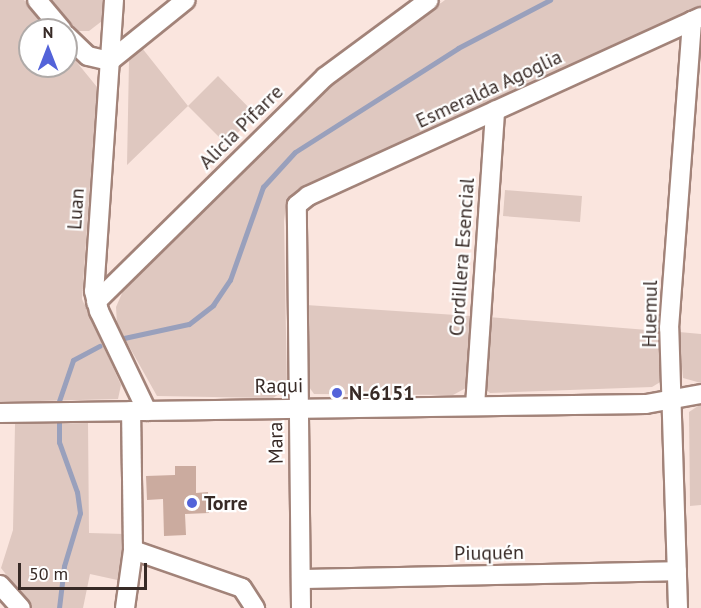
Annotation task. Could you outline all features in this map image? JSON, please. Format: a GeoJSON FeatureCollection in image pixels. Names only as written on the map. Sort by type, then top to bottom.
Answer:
{"type":"FeatureCollection","features":[{"type":"Feature","properties":{"kind":"street"},"geometry":{"type":"LineString","coordinates":[[37,0],[52,18]]}},
{"type":"Feature","properties":{"kind":"street","name":"Luan"},"geometry":{"type":"LineString","coordinates":[[114,0],[96,302],[139,411],[132,550],[125,608]]}},
{"type":"Feature","properties":{"kind":"street"},"geometry":{"type":"LineString","coordinates":[[78,46],[88,56],[110,61],[186,0]]}},
{"type":"Feature","properties":{"kind":"street","name":"Alicia Pifarre"},"geometry":{"type":"LineString","coordinates":[[96,302],[325,77],[429,0]]}},
{"type":"Feature","properties":{"kind":"street","name":"Esmeralda Agoglia"},"geometry":{"type":"LineString","coordinates":[[297,205],[308,196],[696,19]]}},
{"type":"Feature","properties":{"kind":"street","name":"Huemul"},"geometry":{"type":"LineString","coordinates":[[678,608],[675,400],[669,328],[696,19]]}},
{"type":"Feature","properties":{"kind":"street","name":"Cordillera Esencial"},"geometry":{"type":"LineString","coordinates":[[475,406],[495,111]]}},
{"type":"Feature","properties":{"kind":"street","name":"Mara"},"geometry":{"type":"LineString","coordinates":[[297,205],[297,408],[302,608]]}},
{"type":"Feature","properties":{"kind":"street","name":"Raqui"},"geometry":{"type":"LineString","coordinates":[[0,413],[475,406],[675,400],[701,394]]}},
{"type":"Feature","properties":{"kind":"street"},"geometry":{"type":"LineString","coordinates":[[132,550],[242,588],[255,608]]}},
{"type":"Feature","properties":{"kind":"street","name":"Piuquén"},"geometry":{"type":"LineString","coordinates":[[301,579],[678,571]]}},
{"type":"Feature","properties":{"kind":"street"},"geometry":{"type":"LineString","coordinates":[[0,585],[21,608]]}},
{"type":"Feature","properties":{"kind":"shaded area"},"geometry":{"type":"Polygon","coordinates":[[[0,0],[24,0],[40,18],[18,18],[18,78],[78,78],[78,64],[97,87],[82,299],[121,385],[118,399],[0,402],[0,0]]]}},
{"type":"Feature","properties":{"kind":"shaded area"},"geometry":{"type":"Polygon","coordinates":[[[46,0],[104,0],[102,21],[89,31],[78,31],[78,18],[63,18],[46,0]]]}},
{"type":"Feature","properties":{"kind":"shaded area"},"geometry":{"type":"Polygon","coordinates":[[[445,0],[701,0],[701,6],[301,188],[286,206],[284,221],[287,389],[273,398],[157,396],[117,325],[116,307],[123,291],[338,79],[445,0]]]}},
{"type":"Feature","properties":{"kind":"shaded area"},"geometry":{"type":"Polygon","coordinates":[[[142,48],[188,106],[127,165],[129,61],[142,48]]]}},
{"type":"Feature","properties":{"kind":"shaded area"},"geometry":{"type":"Polygon","coordinates":[[[218,76],[256,115],[226,144],[188,106],[218,76]]]}},
{"type":"Feature","properties":{"kind":"shaded area"},"geometry":{"type":"Polygon","coordinates":[[[505,190],[582,196],[580,222],[503,216],[505,190]]]}},
{"type":"Feature","properties":{"kind":"shaded area"},"geometry":{"type":"Polygon","coordinates":[[[306,305],[471,316],[466,388],[453,395],[314,394],[307,384],[306,305]]]}},
{"type":"Feature","properties":{"kind":"shaded area"},"geometry":{"type":"Polygon","coordinates":[[[488,317],[660,331],[662,381],[652,387],[490,393],[485,389],[488,317]]]}},
{"type":"Feature","properties":{"kind":"shaded area"},"geometry":{"type":"Polygon","coordinates":[[[679,332],[701,334],[701,383],[683,378],[679,332]]]}},
{"type":"Feature","properties":{"kind":"shaded area"},"geometry":{"type":"Polygon","coordinates":[[[701,404],[701,505],[690,506],[689,412],[701,404]]]}},
{"type":"Feature","properties":{"kind":"shaded area"},"geometry":{"type":"Polygon","coordinates":[[[88,423],[89,533],[125,534],[122,581],[90,574],[83,608],[32,608],[1,568],[13,530],[15,424],[88,423]]]}},
{"type":"Feature","properties":{"kind":"building","name":"Torre"},"geometry":{"type":"Polygon","coordinates":[[[175,466],[196,466],[196,493],[208,492],[209,513],[185,514],[186,535],[164,536],[163,499],[147,500],[146,476],[175,475],[175,466]]]}},
{"type":"Feature","properties":{"kind":"waterway"},"geometry":{"type":"LineString","coordinates":[[124,338],[189,324],[213,305],[230,280],[263,187],[295,152],[458,48],[550,0]]}},
{"type":"Feature","properties":{"kind":"waterway"},"geometry":{"type":"LineString","coordinates":[[59,401],[73,360],[99,346]]}},
{"type":"Feature","properties":{"kind":"waterway"},"geometry":{"type":"LineString","coordinates":[[59,423],[59,442],[77,492],[80,513],[64,566],[59,608]]}},
{"type":"Feature","properties":{"kind":"place","name":"N-6151"},"geometry":{"type":"Point","coordinates":[337,393]}},
{"type":"Feature","properties":{"kind":"place","name":"Torre"},"geometry":{"type":"Point","coordinates":[192,503]}}]}
